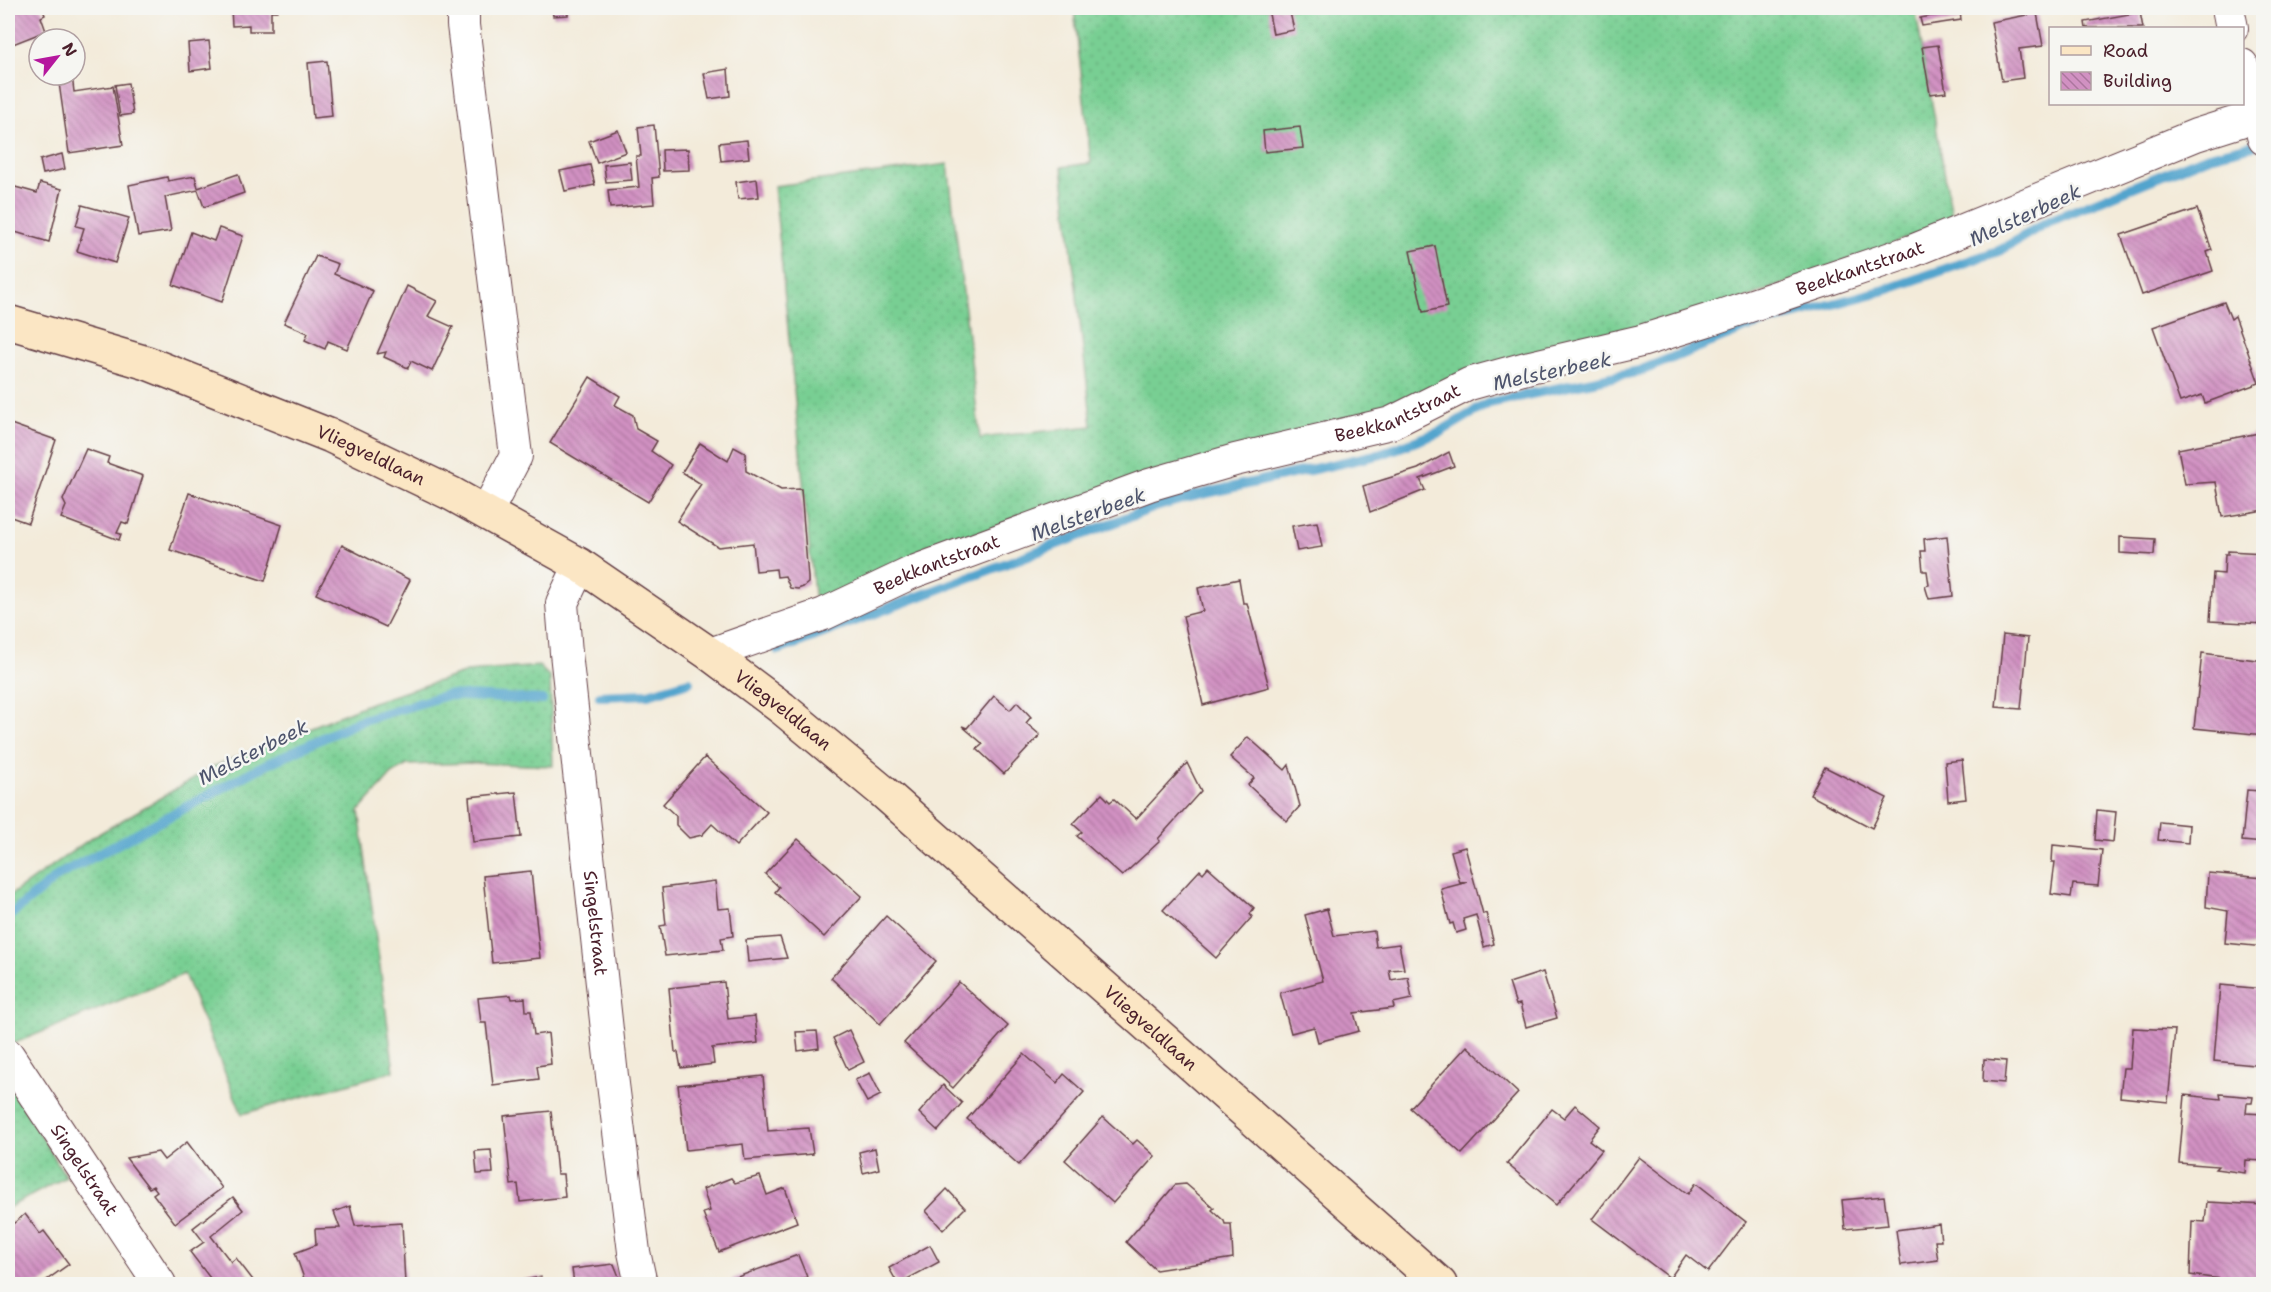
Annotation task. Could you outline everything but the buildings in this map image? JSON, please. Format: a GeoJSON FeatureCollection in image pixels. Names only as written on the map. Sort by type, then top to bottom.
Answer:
{"type":"FeatureCollection","features":[{"type":"Feature","properties":{"kind":"main road","name":"Vliegveldlaan"},"geometry":{"type":"LineString","coordinates":[[8,322],[147,363],[331,436],[452,494],[580,565],[710,654],[782,708],[881,790],[1440,1284]]}},
{"type":"Feature","properties":{"kind":"street"},"geometry":{"type":"LineString","coordinates":[[463,8],[464,36],[516,456],[486,513]]}},
{"type":"Feature","properties":{"kind":"street"},"geometry":{"type":"LineString","coordinates":[[2228,8],[2232,27]]}},
{"type":"Feature","properties":{"kind":"street"},"geometry":{"type":"LineString","coordinates":[[2244,73],[2261,130]]}},
{"type":"Feature","properties":{"kind":"street","name":"Beekkantstraat"},"geometry":{"type":"LineString","coordinates":[[710,654],[824,614],[913,572],[1149,485],[1236,460],[1391,423],[1469,384],[1641,341],[1730,312],[1912,251],[2196,135],[2261,130]]}},
{"type":"Feature","properties":{"kind":"street","name":"Singelstraat"},"geometry":{"type":"LineString","coordinates":[[580,565],[562,603],[566,653],[613,1088],[634,1252],[641,1284]]}},
{"type":"Feature","properties":{"kind":"street","name":"Singelstraat"},"geometry":{"type":"LineString","coordinates":[[8,1055],[160,1284]]}},
{"type":"Feature","properties":{"kind":"green space"},"geometry":{"type":"Polygon","coordinates":[[[1915,8],[1953,221],[1689,319],[1378,411],[815,604],[774,186],[948,164],[980,438],[1092,426],[1062,167],[1091,163],[1074,9],[1915,8]]]}},
{"type":"Feature","properties":{"kind":"green space"},"geometry":{"type":"Polygon","coordinates":[[[539,666],[550,677],[553,766],[472,763],[407,765],[392,774],[359,811],[394,1071],[242,1114],[184,974],[8,1046],[8,897],[90,839],[215,766],[373,702],[467,672],[539,666]]]}},
{"type":"Feature","properties":{"kind":"green space"},"geometry":{"type":"Polygon","coordinates":[[[8,1082],[66,1177],[8,1208],[8,1082]]]}},
{"type":"Feature","properties":{"kind":"waterway","name":"Melsterbeek"},"geometry":{"type":"LineString","coordinates":[[778,650],[1155,507],[1189,497],[1381,454],[1440,432],[1489,403],[1640,371],[1745,328],[1885,290],[2001,250],[2047,222],[2209,156],[2262,143]]}},
{"type":"Feature","properties":{"kind":"waterway","name":"Melsterbeek"},"geometry":{"type":"LineString","coordinates":[[600,696],[648,694],[689,682]]}},
{"type":"Feature","properties":{"kind":"waterway","name":"Melsterbeek"},"geometry":{"type":"LineString","coordinates":[[8,917],[59,875],[263,766],[359,721],[447,695],[542,700]]}}]}
